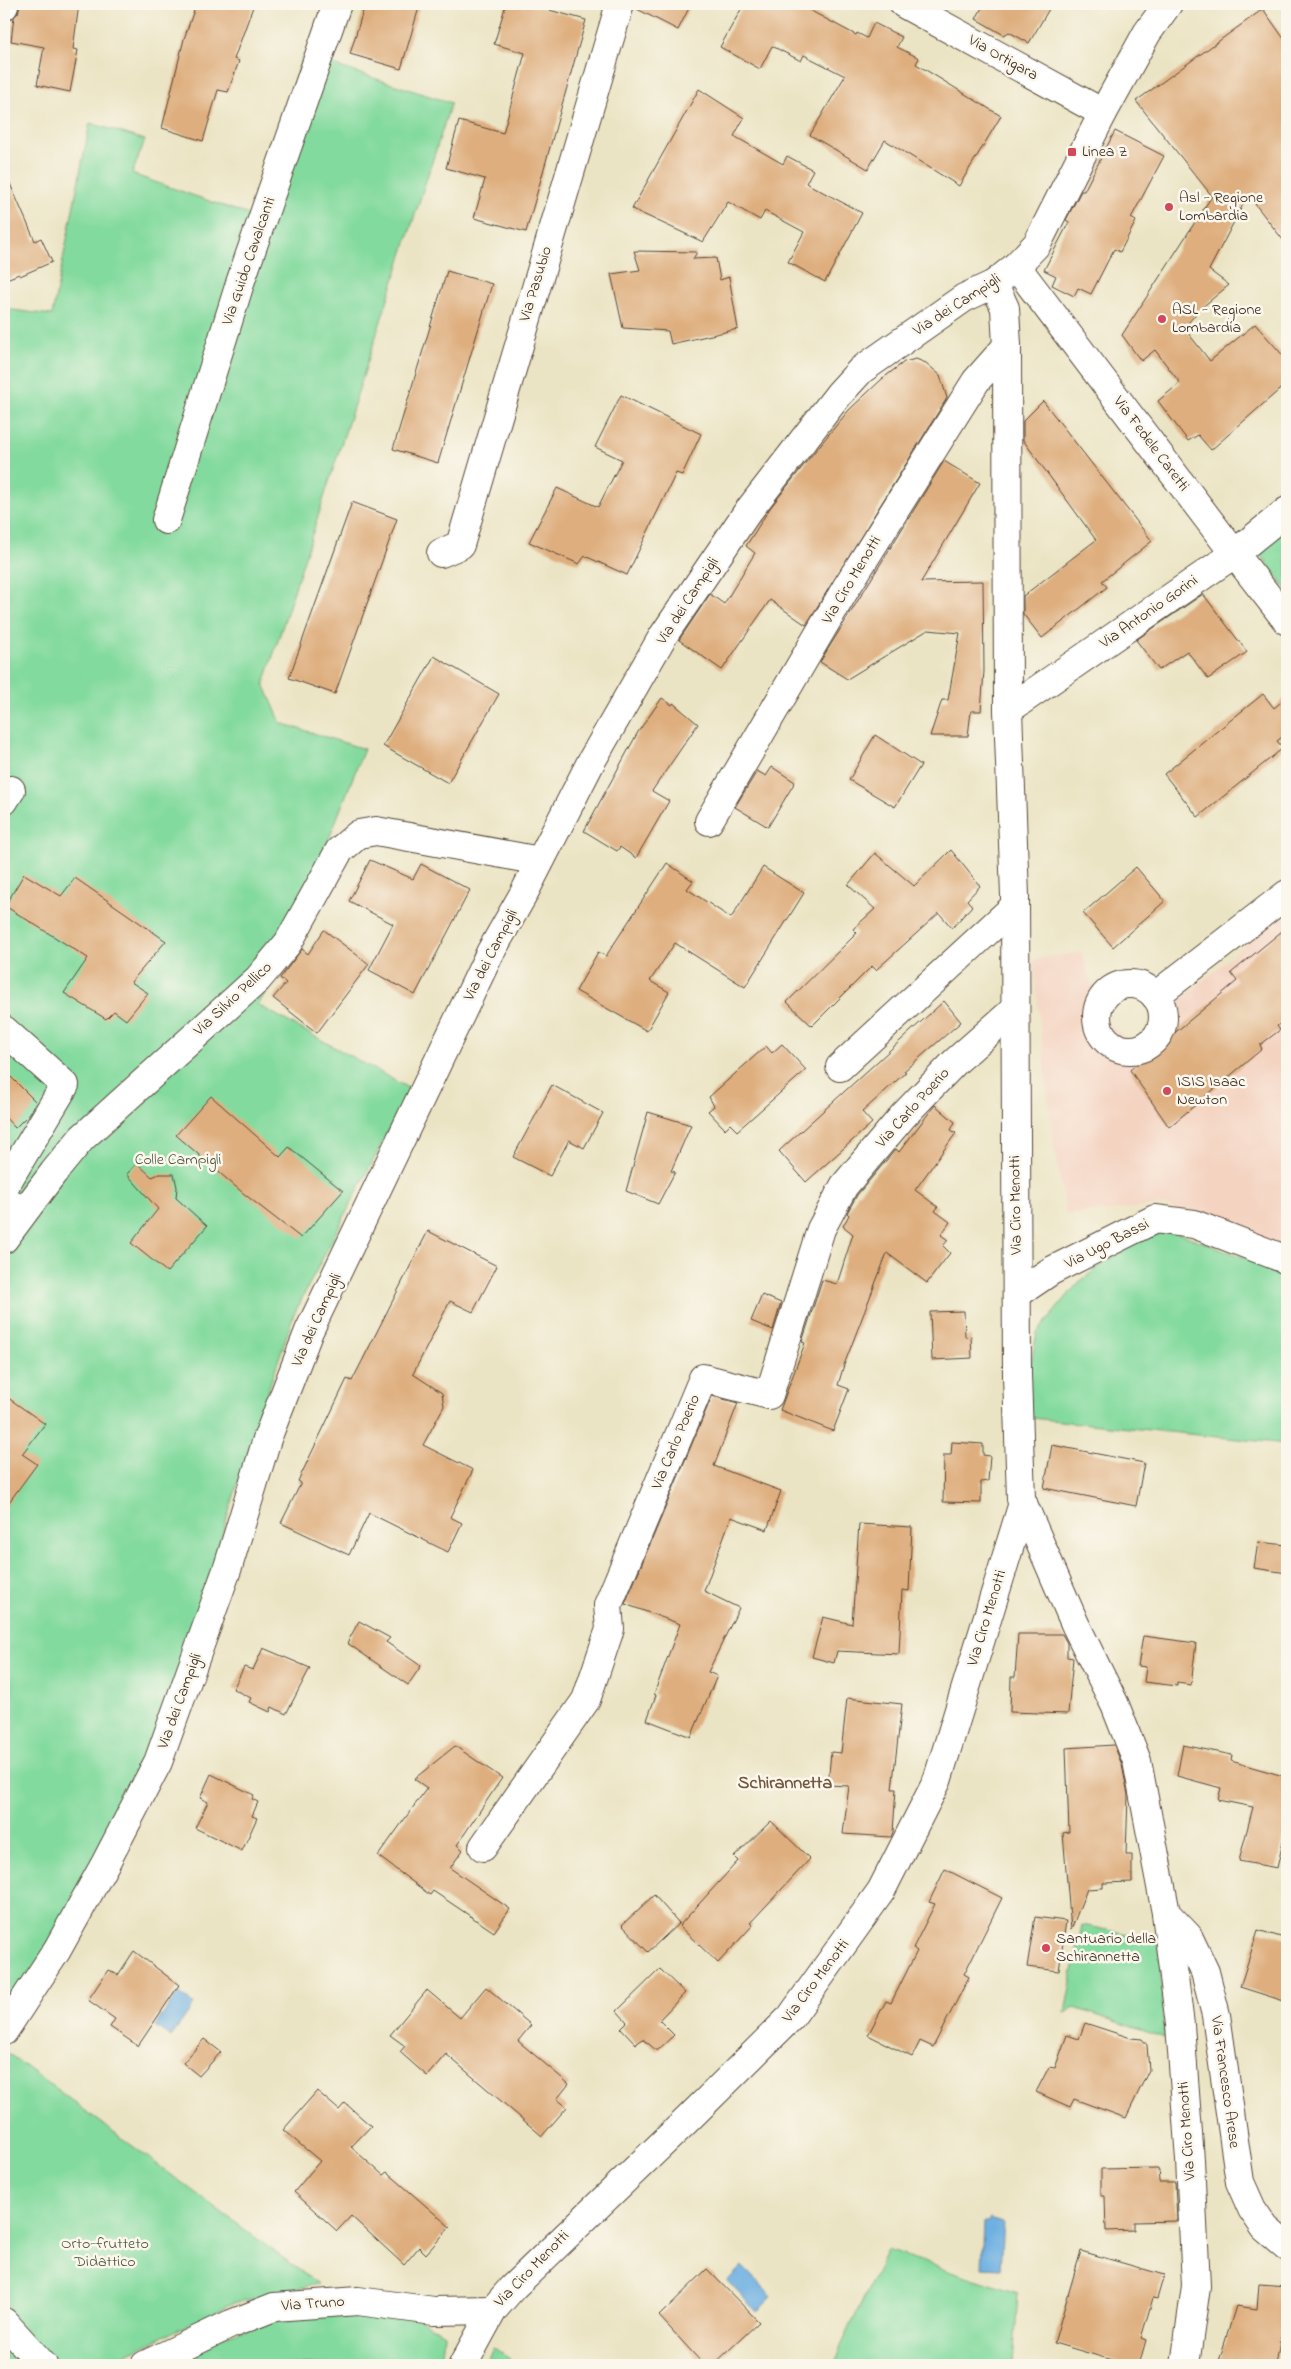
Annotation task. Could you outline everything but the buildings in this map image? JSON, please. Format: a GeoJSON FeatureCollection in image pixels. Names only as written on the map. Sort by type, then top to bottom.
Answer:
{"type":"FeatureCollection","features":[{"type":"Feature","properties":{"kind":"street","name":"Via Guido Cavalcanti"},"geometry":{"type":"LineString","coordinates":[[166,520],[241,280],[338,4]]}},
{"type":"Feature","properties":{"kind":"street","name":"Via Pasubio"},"geometry":{"type":"LineString","coordinates":[[442,554],[460,545],[620,4]]}},
{"type":"Feature","properties":{"kind":"street","name":"Via Ortigara"},"geometry":{"type":"LineString","coordinates":[[904,4],[1103,112]]}},
{"type":"Feature","properties":{"kind":"street","name":"Via dei Campigli"},"geometry":{"type":"LineString","coordinates":[[4,2031],[57,1950],[106,1862],[158,1762],[228,1567],[267,1439],[309,1331],[490,953],[592,760],[663,636],[746,514],[839,394],[861,370],[964,298],[994,284],[1016,266],[1037,244],[1103,112],[1147,33],[1168,4]]}},
{"type":"Feature","properties":{"kind":"street","name":"Via Fedele Caretti"},"geometry":{"type":"LineString","coordinates":[[1016,266],[1287,621]]}},
{"type":"Feature","properties":{"kind":"street","name":"Via Ciro Menotti"},"geometry":{"type":"LineString","coordinates":[[463,2365],[493,2310],[559,2240],[688,2119],[791,2017],[881,1891],[937,1781],[1023,1503],[1017,1375],[1015,906],[1008,710],[1007,346],[1004,308],[994,284]]}},
{"type":"Feature","properties":{"kind":"street","name":"Via Ciro Menotti"},"geometry":{"type":"LineString","coordinates":[[709,821],[846,588],[965,398],[976,381],[1007,346]]}},
{"type":"Feature","properties":{"kind":"street","name":"Via Antonio Gorini"},"geometry":{"type":"LineString","coordinates":[[1008,710],[1234,554],[1287,511]]}},
{"type":"Feature","properties":{"kind":"street"},"geometry":{"type":"LineString","coordinates":[[4,793],[10,790],[4,801]]}},
{"type":"Feature","properties":{"kind":"street","name":"Via Silvio Pellico"},"geometry":{"type":"LineString","coordinates":[[4,1239],[82,1138],[258,979],[288,943],[339,851],[359,834],[376,831],[540,861]]}},
{"type":"Feature","properties":{"kind":"street"},"geometry":{"type":"LineString","coordinates":[[1155,996],[1287,894]]}},
{"type":"Feature","properties":{"kind":"street"},"geometry":{"type":"LineString","coordinates":[[840,1066],[1015,906]]}},
{"type":"Feature","properties":{"kind":"street","name":"Via Carlo Poerio"},"geometry":{"type":"LineString","coordinates":[[483,1848],[586,1700],[610,1629],[608,1605],[703,1378],[770,1395],[821,1229],[844,1186],[910,1109],[956,1062],[1014,1010]]}},
{"type":"Feature","properties":{"kind":"street"},"geometry":{"type":"LineString","coordinates":[[4,1030],[64,1085],[4,1187],[5,1200],[23,1212]]}},
{"type":"Feature","properties":{"kind":"street","name":"Via Ugo Bassi"},"geometry":{"type":"LineString","coordinates":[[1017,1294],[1051,1272],[1155,1219],[1194,1224],[1287,1260]]}},
{"type":"Feature","properties":{"kind":"street","name":"Via Ciro Menotti"},"geometry":{"type":"LineString","coordinates":[[1023,1503],[1075,1624],[1115,1705],[1137,1761],[1166,1913],[1180,2024],[1190,2160],[1196,2286],[1185,2365]]}},
{"type":"Feature","properties":{"kind":"street","name":"Via Francesco Arese"},"geometry":{"type":"LineString","coordinates":[[1166,1913],[1188,1936],[1205,1972],[1216,2015],[1240,2182],[1252,2209],[1265,2228],[1287,2248]]}},
{"type":"Feature","properties":{"kind":"street","name":"Via Truno"},"geometry":{"type":"LineString","coordinates":[[145,2365],[230,2324],[274,2307],[358,2301],[434,2311],[493,2310]]}},
{"type":"Feature","properties":{"kind":"street"},"geometry":{"type":"LineString","coordinates":[[4,2322],[43,2365]]}},
{"type":"Feature","properties":{"kind":"shaded area","name":"ISIS Isaac Newton"},"geometry":{"type":"Polygon","coordinates":[[[1287,908],[1287,1245],[1279,1245],[1165,1205],[1066,1215],[1052,1133],[1033,960],[1082,952],[1099,1007],[1098,1016],[1140,1049],[1179,1002],[1287,908]]]}},
{"type":"Feature","properties":{"kind":"green space","name":"Colle Campigli"},"geometry":{"type":"Polygon","coordinates":[[[303,55],[451,103],[264,684],[281,723],[364,749],[276,975],[258,1005],[410,1089],[294,1314],[251,1441],[184,1657],[151,1755],[48,1948],[4,2017],[4,309],[52,315],[90,123],[145,140],[132,174],[252,216],[303,55]]]}},
{"type":"Feature","properties":{"kind":"green space"},"geometry":{"type":"Polygon","coordinates":[[[1287,528],[1287,590],[1258,551],[1287,528]]]}},
{"type":"Feature","properties":{"kind":"green space"},"geometry":{"type":"Polygon","coordinates":[[[1167,1229],[1287,1273],[1287,1444],[1031,1418],[1028,1377],[1037,1333],[1078,1283],[1125,1247],[1167,1229]]]}},
{"type":"Feature","properties":{"kind":"green space"},"geometry":{"type":"Polygon","coordinates":[[[1082,1925],[1159,1940],[1165,2038],[1075,2008],[1065,2013],[1082,1925]]]}},
{"type":"Feature","properties":{"kind":"green space","name":"Orto-frutteto Didattico"},"geometry":{"type":"Polygon","coordinates":[[[5,2051],[318,2284],[233,2303],[104,2365],[54,2365],[4,2310],[5,2051]]]}},
{"type":"Feature","properties":{"kind":"green space"},"geometry":{"type":"Polygon","coordinates":[[[887,2250],[1018,2293],[1013,2365],[832,2365],[887,2250]]]}},
{"type":"Feature","properties":{"kind":"green space"},"geometry":{"type":"Polygon","coordinates":[[[343,2312],[418,2318],[444,2334],[441,2365],[168,2365],[223,2336],[292,2316],[343,2312]]]}},
{"type":"Feature","properties":{"kind":"green space"},"geometry":{"type":"Polygon","coordinates":[[[4,2333],[34,2365],[4,2365],[4,2333]]]}},
{"type":"Feature","properties":{"kind":"green space"},"geometry":{"type":"Polygon","coordinates":[[[493,2347],[518,2365],[485,2365],[493,2347]]]}},
{"type":"Feature","properties":{"kind":"water"},"geometry":{"type":"Polygon","coordinates":[[[178,1993],[194,2004],[171,2037],[155,2026],[178,1993]]]}},
{"type":"Feature","properties":{"kind":"water"},"geometry":{"type":"Polygon","coordinates":[[[990,2218],[1003,2222],[1000,2269],[982,2268],[984,2222],[988,2222],[990,2218]]]}},
{"type":"Feature","properties":{"kind":"water"},"geometry":{"type":"Polygon","coordinates":[[[742,2266],[772,2297],[757,2312],[727,2281],[742,2266]]]}},
{"type":"Feature","properties":{"kind":"place","name":"Linea Z"},"geometry":{"type":"Point","coordinates":[1072,152]}},
{"type":"Feature","properties":{"kind":"place","name":"Asl - Regione Lombardia"},"geometry":{"type":"Point","coordinates":[1169,207]}},
{"type":"Feature","properties":{"kind":"place","name":"ASL - Regione Lombardia"},"geometry":{"type":"Point","coordinates":[1162,319]}},
{"type":"Feature","properties":{"kind":"place","name":"ISIS Isaac Newton"},"geometry":{"type":"Point","coordinates":[1167,1091]}},
{"type":"Feature","properties":{"kind":"place","name":"Santuario della Schirannetta"},"geometry":{"type":"Point","coordinates":[1046,1948]}},
{"type":"Feature","properties":{"kind":"district","name":"Schirannetta"},"geometry":{"type":"Point","coordinates":[785,1784]}}]}
